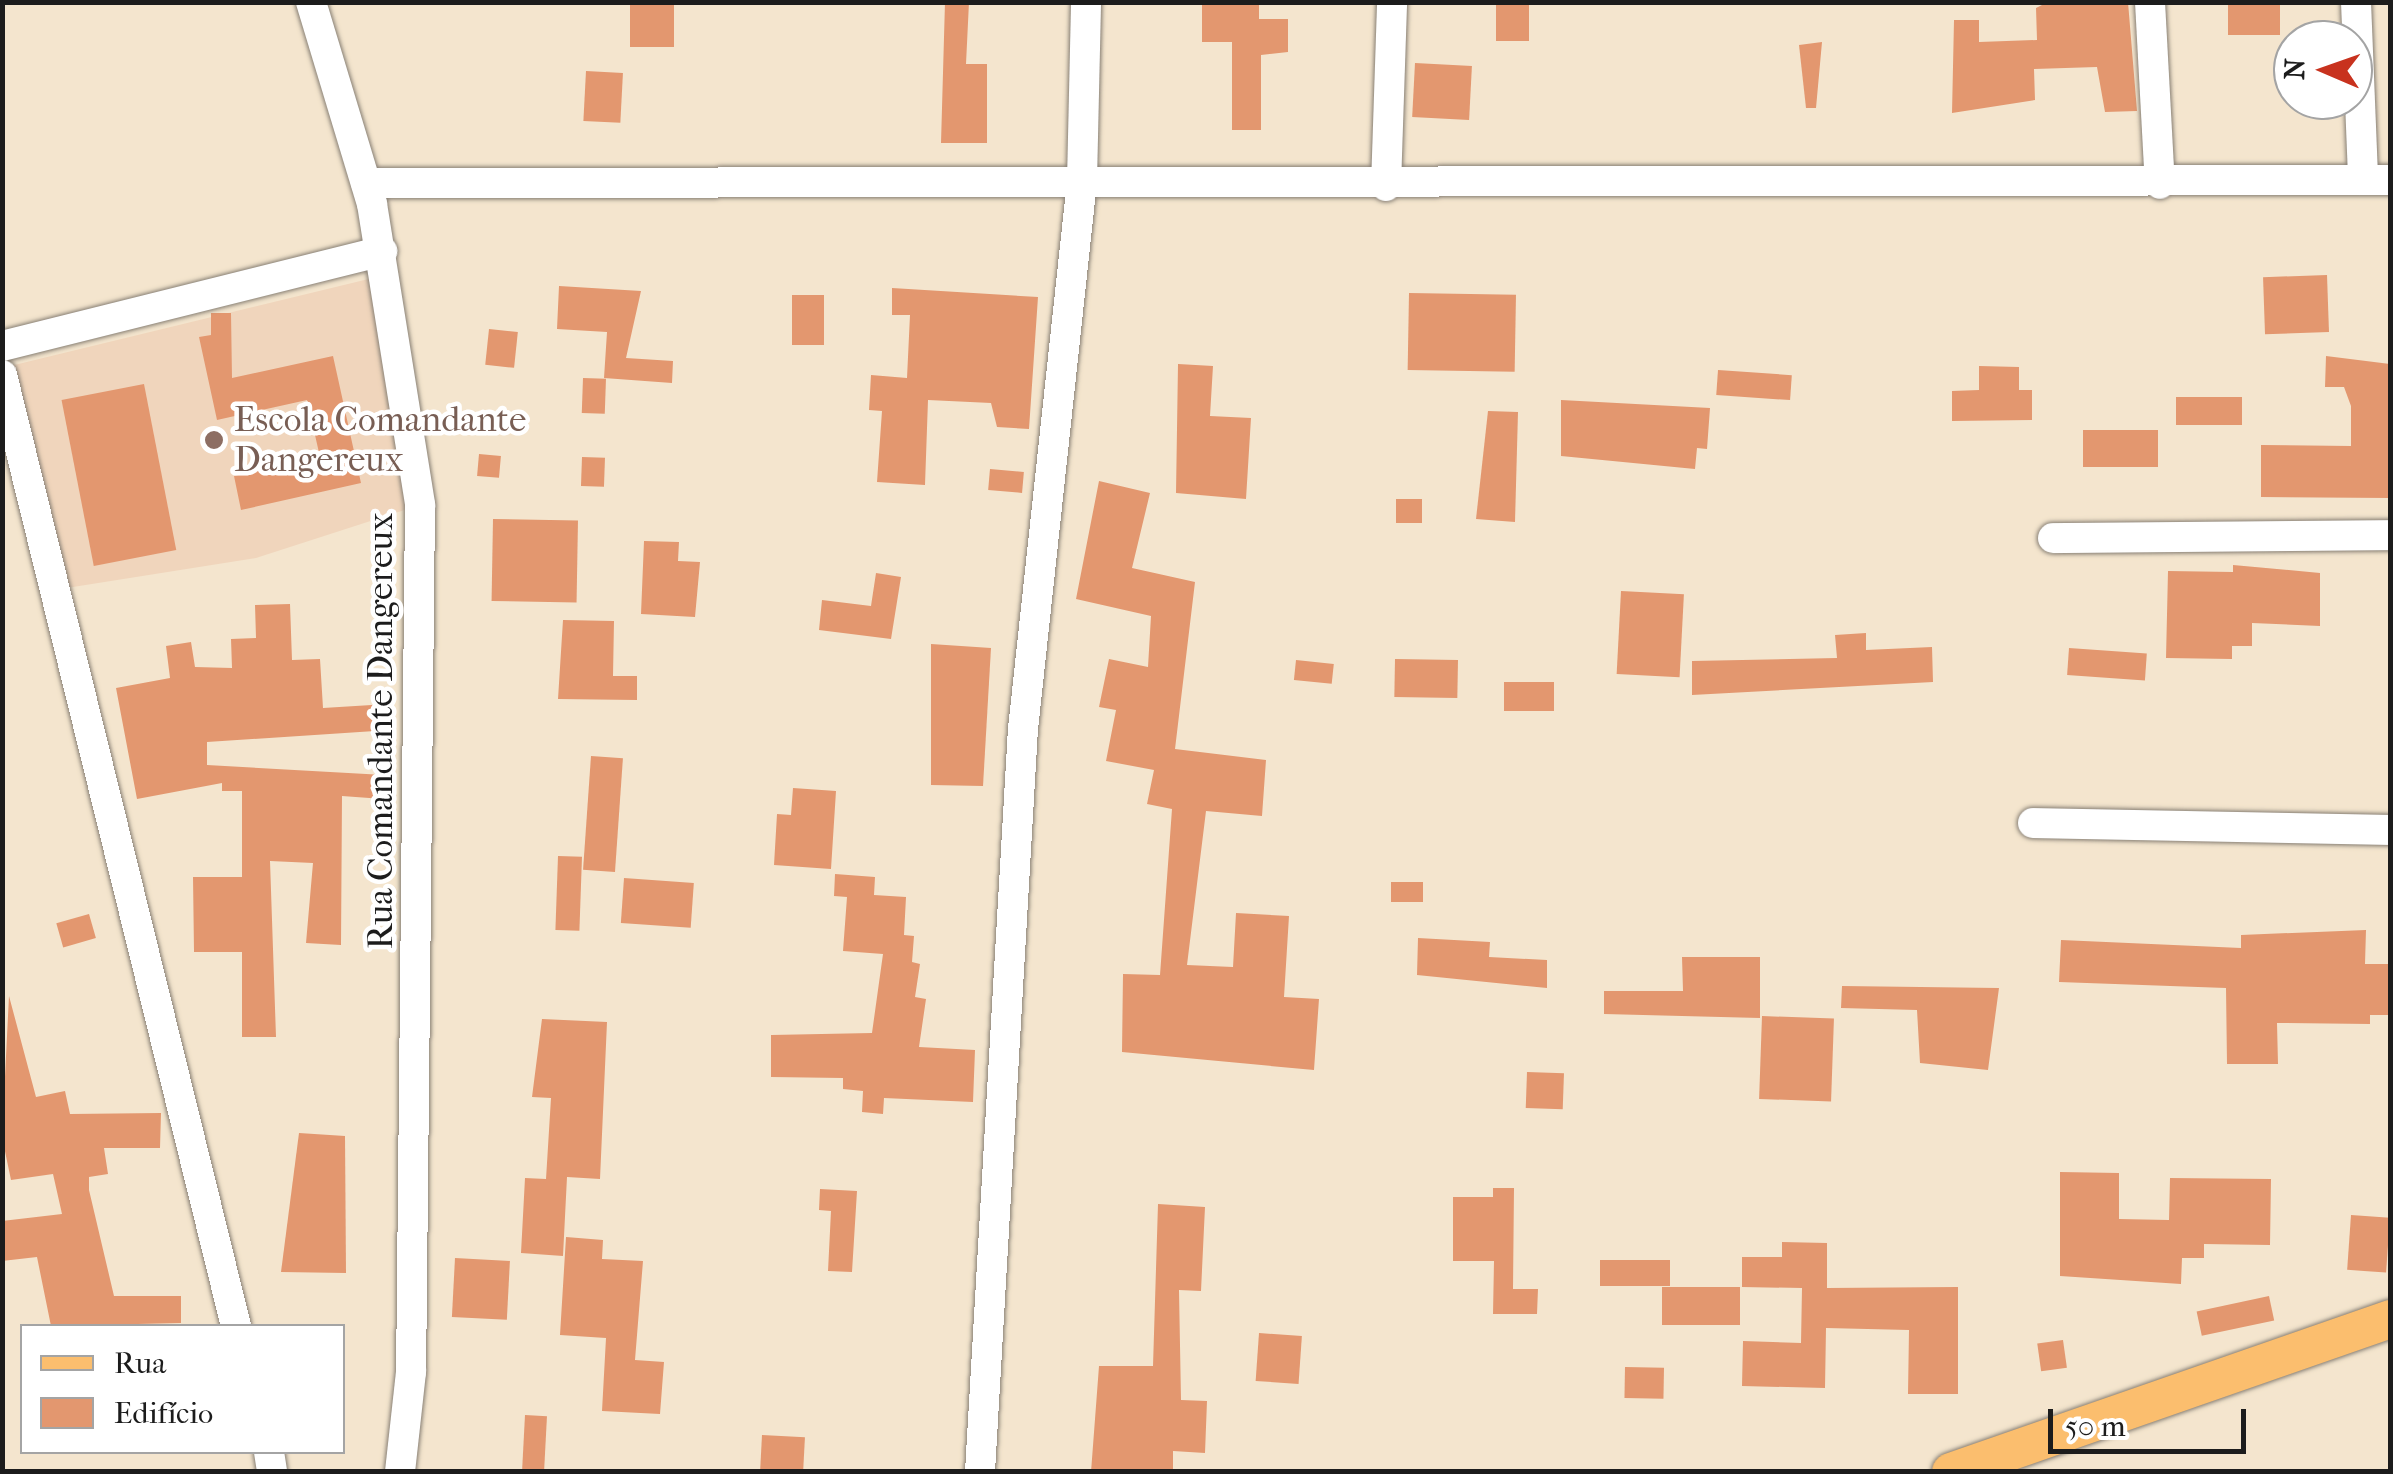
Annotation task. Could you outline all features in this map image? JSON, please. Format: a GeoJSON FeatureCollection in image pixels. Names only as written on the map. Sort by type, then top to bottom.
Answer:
{"type":"FeatureCollection","features":[{"type":"Feature","properties":{"kind":"main road"},"geometry":{"type":"LineString","coordinates":[[1951,1472],[2390,1319]]}},
{"type":"Feature","properties":{"kind":"street","name":"Rua Comandante Dangereux"},"geometry":{"type":"LineString","coordinates":[[311,2],[366,183],[382,251],[420,524],[412,1372],[400,1472]]}},
{"type":"Feature","properties":{"kind":"street"},"geometry":{"type":"LineString","coordinates":[[980,1472],[1023,728],[1082,181],[1086,2]]}},
{"type":"Feature","properties":{"kind":"street"},"geometry":{"type":"LineString","coordinates":[[1386,186],[1392,2]]}},
{"type":"Feature","properties":{"kind":"street"},"geometry":{"type":"LineString","coordinates":[[2150,2],[2160,184]]}},
{"type":"Feature","properties":{"kind":"street"},"geometry":{"type":"LineString","coordinates":[[366,183],[1082,181],[1386,186],[2377,180],[2356,2]]}},
{"type":"Feature","properties":{"kind":"street"},"geometry":{"type":"LineString","coordinates":[[2,346],[382,251]]}},
{"type":"Feature","properties":{"kind":"street"},"geometry":{"type":"LineString","coordinates":[[2,375],[236,1324]]}},
{"type":"Feature","properties":{"kind":"street"},"geometry":{"type":"LineString","coordinates":[[2052,538],[2390,535]]}},
{"type":"Feature","properties":{"kind":"street"},"geometry":{"type":"LineString","coordinates":[[2034,823],[2390,830]]}},
{"type":"Feature","properties":{"kind":"shaded area","name":"Escola Comandante Dangereux"},"geometry":{"type":"Polygon","coordinates":[[[385,275],[420,505],[256,558],[54,590],[2,368],[385,275]]]}},
{"type":"Feature","properties":{"kind":"building"},"geometry":{"type":"Polygon","coordinates":[[[945,2],[969,2],[966,64],[987,64],[987,143],[941,143],[945,2]]]}},
{"type":"Feature","properties":{"kind":"building"},"geometry":{"type":"Polygon","coordinates":[[[1202,2],[1259,2],[1259,19],[1288,19],[1288,52],[1261,55],[1261,130],[1232,130],[1232,42],[1202,42],[1202,2]]]}},
{"type":"Feature","properties":{"kind":"building"},"geometry":{"type":"Polygon","coordinates":[[[1496,2],[1529,2],[1529,41],[1496,41],[1496,2]]]}},
{"type":"Feature","properties":{"kind":"building"},"geometry":{"type":"Polygon","coordinates":[[[2048,2],[2128,2],[2137,111],[2105,112],[2097,67],[2034,69],[2035,100],[1952,113],[1954,20],[1979,20],[1979,42],[2037,40],[2036,8],[2048,2]]]}},
{"type":"Feature","properties":{"kind":"building"},"geometry":{"type":"Polygon","coordinates":[[[2228,2],[2280,2],[2280,20],[2273,20],[2273,35],[2228,35],[2228,2]]]}},
{"type":"Feature","properties":{"kind":"building"},"geometry":{"type":"Polygon","coordinates":[[[630,5],[674,5],[674,47],[630,47],[630,5]]]}},
{"type":"Feature","properties":{"kind":"building"},"geometry":{"type":"Polygon","coordinates":[[[1822,42],[1816,108],[1806,108],[1799,45],[1822,42]]]}},
{"type":"Feature","properties":{"kind":"building"},"geometry":{"type":"Polygon","coordinates":[[[1415,63],[1472,66],[1469,120],[1412,117],[1415,63]]]}},
{"type":"Feature","properties":{"kind":"building"},"geometry":{"type":"Polygon","coordinates":[[[586,71],[623,73],[620,123],[583,121],[586,71]]]}},
{"type":"Feature","properties":{"kind":"building"},"geometry":{"type":"Polygon","coordinates":[[[2327,275],[2329,332],[2265,334],[2263,277],[2327,275]]]}},
{"type":"Feature","properties":{"kind":"building"},"geometry":{"type":"Polygon","coordinates":[[[559,286],[641,291],[626,358],[673,361],[672,383],[604,378],[607,332],[557,329],[559,286]]]}},
{"type":"Feature","properties":{"kind":"building"},"geometry":{"type":"Polygon","coordinates":[[[892,288],[1038,297],[1029,429],[997,427],[991,403],[928,400],[925,485],[877,482],[882,411],[869,410],[871,375],[907,378],[910,315],[892,315],[892,288]]]}},
{"type":"Feature","properties":{"kind":"building"},"geometry":{"type":"Polygon","coordinates":[[[1409,293],[1516,295],[1515,372],[1408,370],[1409,293]]]}},
{"type":"Feature","properties":{"kind":"building"},"geometry":{"type":"Polygon","coordinates":[[[792,295],[824,295],[824,345],[792,345],[792,295]]]}},
{"type":"Feature","properties":{"kind":"building"},"geometry":{"type":"Polygon","coordinates":[[[211,313],[231,313],[232,378],[333,356],[361,483],[241,510],[234,476],[320,457],[307,400],[217,420],[199,337],[211,335],[211,313]]]}},
{"type":"Feature","properties":{"kind":"building"},"geometry":{"type":"Polygon","coordinates":[[[489,329],[518,332],[514,368],[485,365],[489,329]]]}},
{"type":"Feature","properties":{"kind":"building"},"geometry":{"type":"Polygon","coordinates":[[[2326,356],[2390,364],[2390,498],[2261,497],[2261,445],[2351,446],[2351,406],[2344,387],[2325,387],[2326,356]]]}},
{"type":"Feature","properties":{"kind":"building"},"geometry":{"type":"Polygon","coordinates":[[[1178,364],[1213,366],[1210,416],[1251,418],[1246,499],[1176,493],[1178,364]]]}},
{"type":"Feature","properties":{"kind":"building"},"geometry":{"type":"Polygon","coordinates":[[[1979,366],[2019,367],[2019,390],[2032,390],[2032,420],[1952,421],[1952,391],[1979,390],[1979,366]]]}},
{"type":"Feature","properties":{"kind":"building"},"geometry":{"type":"Polygon","coordinates":[[[1718,370],[1792,375],[1790,400],[1716,395],[1718,370]]]}},
{"type":"Feature","properties":{"kind":"building"},"geometry":{"type":"Polygon","coordinates":[[[583,378],[606,379],[605,414],[582,413],[583,378]]]}},
{"type":"Feature","properties":{"kind":"building"},"geometry":{"type":"Polygon","coordinates":[[[144,384],[176,550],[94,566],[62,400],[144,384]]]}},
{"type":"Feature","properties":{"kind":"building"},"geometry":{"type":"Polygon","coordinates":[[[2176,397],[2242,397],[2242,425],[2176,425],[2176,397]]]}},
{"type":"Feature","properties":{"kind":"building"},"geometry":{"type":"Polygon","coordinates":[[[1561,400],[1710,408],[1707,449],[1697,448],[1695,469],[1561,456],[1561,400]]]}},
{"type":"Feature","properties":{"kind":"building"},"geometry":{"type":"Polygon","coordinates":[[[1488,411],[1518,412],[1515,522],[1476,519],[1488,411]]]}},
{"type":"Feature","properties":{"kind":"building"},"geometry":{"type":"Polygon","coordinates":[[[2083,430],[2158,430],[2158,467],[2083,467],[2083,430]]]}},
{"type":"Feature","properties":{"kind":"building"},"geometry":{"type":"Polygon","coordinates":[[[479,454],[501,456],[499,478],[477,476],[479,454]]]}},
{"type":"Feature","properties":{"kind":"building"},"geometry":{"type":"Polygon","coordinates":[[[582,457],[605,458],[604,487],[581,486],[582,457]]]}},
{"type":"Feature","properties":{"kind":"building"},"geometry":{"type":"Polygon","coordinates":[[[990,469],[1024,472],[1022,493],[988,490],[990,469]]]}},
{"type":"Feature","properties":{"kind":"building"},"geometry":{"type":"Polygon","coordinates":[[[1099,481],[1150,493],[1132,568],[1195,582],[1175,749],[1266,760],[1262,816],[1206,811],[1187,965],[1233,967],[1236,913],[1289,916],[1284,997],[1319,999],[1314,1070],[1122,1052],[1123,974],[1160,975],[1172,809],[1147,804],[1154,770],[1106,761],[1116,710],[1099,707],[1109,659],[1148,667],[1151,616],[1076,599],[1099,481]]]}},
{"type":"Feature","properties":{"kind":"building"},"geometry":{"type":"Polygon","coordinates":[[[1396,499],[1422,499],[1422,523],[1396,523],[1396,499]]]}},
{"type":"Feature","properties":{"kind":"building"},"geometry":{"type":"Polygon","coordinates":[[[493,519],[578,520],[577,602],[492,601],[493,519]]]}},
{"type":"Feature","properties":{"kind":"building"},"geometry":{"type":"Polygon","coordinates":[[[644,541],[679,542],[678,561],[700,562],[695,617],[641,614],[644,541]]]}},
{"type":"Feature","properties":{"kind":"building"},"geometry":{"type":"Polygon","coordinates":[[[2233,565],[2320,573],[2320,626],[2252,623],[2252,646],[2232,646],[2232,659],[2166,658],[2168,571],[2233,572],[2233,565]]]}},
{"type":"Feature","properties":{"kind":"building"},"geometry":{"type":"Polygon","coordinates":[[[876,573],[901,577],[891,639],[819,630],[822,600],[871,606],[876,573]]]}},
{"type":"Feature","properties":{"kind":"building"},"geometry":{"type":"Polygon","coordinates":[[[1621,591],[1684,594],[1680,677],[1617,674],[1621,591]]]}},
{"type":"Feature","properties":{"kind":"building"},"geometry":{"type":"Polygon","coordinates":[[[290,604],[292,660],[320,659],[323,708],[388,704],[390,730],[207,742],[207,765],[384,775],[383,799],[342,796],[341,945],[306,943],[313,863],[270,861],[276,1037],[242,1037],[242,952],[194,952],[193,877],[242,877],[242,791],[222,791],[222,783],[137,799],[116,688],[170,678],[166,646],[191,642],[195,667],[232,668],[231,639],[256,638],[255,605],[290,604]]]}},
{"type":"Feature","properties":{"kind":"building"},"geometry":{"type":"Polygon","coordinates":[[[563,620],[614,621],[613,676],[637,676],[637,700],[558,699],[563,620]]]}},
{"type":"Feature","properties":{"kind":"building"},"geometry":{"type":"Polygon","coordinates":[[[1866,633],[1866,650],[1932,647],[1933,682],[1692,695],[1692,661],[1837,658],[1835,635],[1866,633]]]}},
{"type":"Feature","properties":{"kind":"building"},"geometry":{"type":"Polygon","coordinates":[[[931,644],[991,648],[983,786],[931,785],[931,644]]]}},
{"type":"Feature","properties":{"kind":"building"},"geometry":{"type":"Polygon","coordinates":[[[2069,648],[2147,653],[2145,680],[2067,675],[2069,648]]]}},
{"type":"Feature","properties":{"kind":"building"},"geometry":{"type":"Polygon","coordinates":[[[1395,659],[1458,660],[1457,698],[1394,697],[1395,659]]]}},
{"type":"Feature","properties":{"kind":"building"},"geometry":{"type":"Polygon","coordinates":[[[1296,660],[1334,664],[1332,684],[1294,680],[1296,660]]]}},
{"type":"Feature","properties":{"kind":"building"},"geometry":{"type":"Polygon","coordinates":[[[1504,682],[1554,682],[1554,711],[1504,711],[1504,682]]]}},
{"type":"Feature","properties":{"kind":"building"},"geometry":{"type":"Polygon","coordinates":[[[591,756],[623,758],[615,872],[583,870],[591,756]]]}},
{"type":"Feature","properties":{"kind":"building"},"geometry":{"type":"Polygon","coordinates":[[[793,788],[836,791],[831,869],[774,865],[777,814],[791,815],[793,788]]]}},
{"type":"Feature","properties":{"kind":"building"},"geometry":{"type":"Polygon","coordinates":[[[558,856],[582,857],[579,931],[555,930],[558,856]]]}},
{"type":"Feature","properties":{"kind":"building"},"geometry":{"type":"Polygon","coordinates":[[[835,874],[875,877],[874,895],[906,897],[904,935],[914,936],[912,962],[920,964],[915,997],[926,999],[919,1047],[975,1050],[973,1102],[884,1098],[883,1114],[862,1112],[863,1091],[843,1089],[843,1078],[771,1077],[771,1035],[872,1033],[883,954],[843,951],[847,897],[834,896],[835,874]]]}},
{"type":"Feature","properties":{"kind":"building"},"geometry":{"type":"Polygon","coordinates":[[[624,878],[694,883],[691,928],[621,923],[624,878]]]}},
{"type":"Feature","properties":{"kind":"building"},"geometry":{"type":"Polygon","coordinates":[[[1391,882],[1423,882],[1423,902],[1391,902],[1391,882]]]}},
{"type":"Feature","properties":{"kind":"building"},"geometry":{"type":"Polygon","coordinates":[[[89,914],[96,938],[63,947],[56,923],[89,914]]]}},
{"type":"Feature","properties":{"kind":"building"},"geometry":{"type":"Polygon","coordinates":[[[2366,930],[2365,964],[2390,964],[2390,1015],[2370,1015],[2370,1024],[2277,1023],[2278,1064],[2227,1064],[2226,988],[2059,982],[2061,940],[2241,948],[2241,935],[2366,930]]]}},
{"type":"Feature","properties":{"kind":"building"},"geometry":{"type":"Polygon","coordinates":[[[1418,938],[1490,942],[1489,957],[1547,960],[1547,988],[1417,975],[1418,938]]]}},
{"type":"Feature","properties":{"kind":"building"},"geometry":{"type":"Polygon","coordinates":[[[1682,957],[1760,957],[1760,1018],[1604,1014],[1604,991],[1683,991],[1682,957]]]}},
{"type":"Feature","properties":{"kind":"building"},"geometry":{"type":"Polygon","coordinates":[[[1842,986],[1999,988],[1988,1070],[1920,1063],[1917,1010],[1841,1008],[1842,986]]]}},
{"type":"Feature","properties":{"kind":"building"},"geometry":{"type":"Polygon","coordinates":[[[9,996],[36,1097],[65,1091],[70,1114],[161,1113],[160,1148],[104,1148],[108,1174],[89,1177],[89,1190],[114,1296],[181,1296],[181,1323],[51,1324],[37,1257],[2,1261],[2,1221],[62,1214],[53,1174],[11,1180],[2,1137],[9,996]]]}},
{"type":"Feature","properties":{"kind":"building"},"geometry":{"type":"Polygon","coordinates":[[[1762,1016],[1834,1019],[1831,1101],[1759,1099],[1762,1016]]]}},
{"type":"Feature","properties":{"kind":"building"},"geometry":{"type":"Polygon","coordinates":[[[542,1019],[607,1022],[600,1179],[567,1177],[563,1256],[521,1253],[525,1178],[546,1179],[551,1098],[532,1097],[542,1019]]]}},
{"type":"Feature","properties":{"kind":"building"},"geometry":{"type":"Polygon","coordinates":[[[1527,1072],[1564,1073],[1563,1109],[1526,1108],[1527,1072]]]}},
{"type":"Feature","properties":{"kind":"building"},"geometry":{"type":"Polygon","coordinates":[[[299,1133],[345,1136],[346,1273],[281,1272],[299,1133]]]}},
{"type":"Feature","properties":{"kind":"building"},"geometry":{"type":"Polygon","coordinates":[[[2060,1172],[2119,1173],[2119,1219],[2169,1220],[2170,1178],[2271,1179],[2270,1245],[2204,1244],[2204,1258],[2182,1258],[2181,1284],[2060,1276],[2060,1172]]]}},
{"type":"Feature","properties":{"kind":"building"},"geometry":{"type":"Polygon","coordinates":[[[1493,1188],[1514,1188],[1513,1289],[1538,1289],[1537,1314],[1493,1314],[1494,1261],[1453,1261],[1453,1197],[1493,1197],[1493,1188]]]}},
{"type":"Feature","properties":{"kind":"building"},"geometry":{"type":"Polygon","coordinates":[[[820,1189],[857,1191],[852,1272],[828,1271],[831,1211],[819,1210],[820,1189]]]}},
{"type":"Feature","properties":{"kind":"building"},"geometry":{"type":"Polygon","coordinates":[[[1158,1204],[1205,1207],[1201,1291],[1179,1290],[1181,1400],[1207,1401],[1205,1453],[1173,1451],[1173,1472],[1091,1472],[1099,1366],[1153,1366],[1158,1204]]]}},
{"type":"Feature","properties":{"kind":"building"},"geometry":{"type":"Polygon","coordinates":[[[2351,1215],[2390,1218],[2386,1273],[2347,1270],[2351,1215]]]}},
{"type":"Feature","properties":{"kind":"building"},"geometry":{"type":"Polygon","coordinates":[[[566,1237],[603,1240],[602,1259],[643,1261],[635,1360],[664,1362],[660,1414],[602,1411],[606,1338],[560,1335],[566,1237]]]}},
{"type":"Feature","properties":{"kind":"building"},"geometry":{"type":"Polygon","coordinates":[[[1782,1242],[1827,1243],[1827,1288],[1958,1287],[1958,1394],[1908,1394],[1909,1330],[1826,1328],[1825,1388],[1742,1386],[1743,1341],[1801,1343],[1802,1288],[1742,1287],[1742,1257],[1782,1257],[1782,1242]]]}},
{"type":"Feature","properties":{"kind":"building"},"geometry":{"type":"Polygon","coordinates":[[[455,1258],[510,1261],[507,1320],[452,1317],[455,1258]]]}},
{"type":"Feature","properties":{"kind":"building"},"geometry":{"type":"Polygon","coordinates":[[[1600,1260],[1670,1260],[1670,1286],[1600,1286],[1600,1260]]]}},
{"type":"Feature","properties":{"kind":"building"},"geometry":{"type":"Polygon","coordinates":[[[1662,1287],[1740,1287],[1740,1325],[1662,1325],[1662,1287]]]}},
{"type":"Feature","properties":{"kind":"building"},"geometry":{"type":"Polygon","coordinates":[[[2269,1296],[2274,1320],[2202,1336],[2197,1311],[2269,1296]]]}},
{"type":"Feature","properties":{"kind":"building"},"geometry":{"type":"Polygon","coordinates":[[[1259,1333],[1302,1336],[1299,1384],[1256,1381],[1259,1333]]]}},
{"type":"Feature","properties":{"kind":"building"},"geometry":{"type":"Polygon","coordinates":[[[2063,1340],[2067,1368],[2041,1371],[2037,1344],[2063,1340]]]}},
{"type":"Feature","properties":{"kind":"building"},"geometry":{"type":"Polygon","coordinates":[[[1625,1367],[1664,1368],[1663,1399],[1624,1398],[1625,1367]]]}},
{"type":"Feature","properties":{"kind":"building"},"geometry":{"type":"Polygon","coordinates":[[[525,1415],[547,1416],[544,1472],[522,1472],[525,1415]]]}},
{"type":"Feature","properties":{"kind":"building"},"geometry":{"type":"Polygon","coordinates":[[[762,1435],[805,1437],[803,1472],[760,1472],[762,1435]]]}},
{"type":"Feature","properties":{"kind":"place","name":"Escola Comandante Dangereux"},"geometry":{"type":"Point","coordinates":[214,440]}}]}
